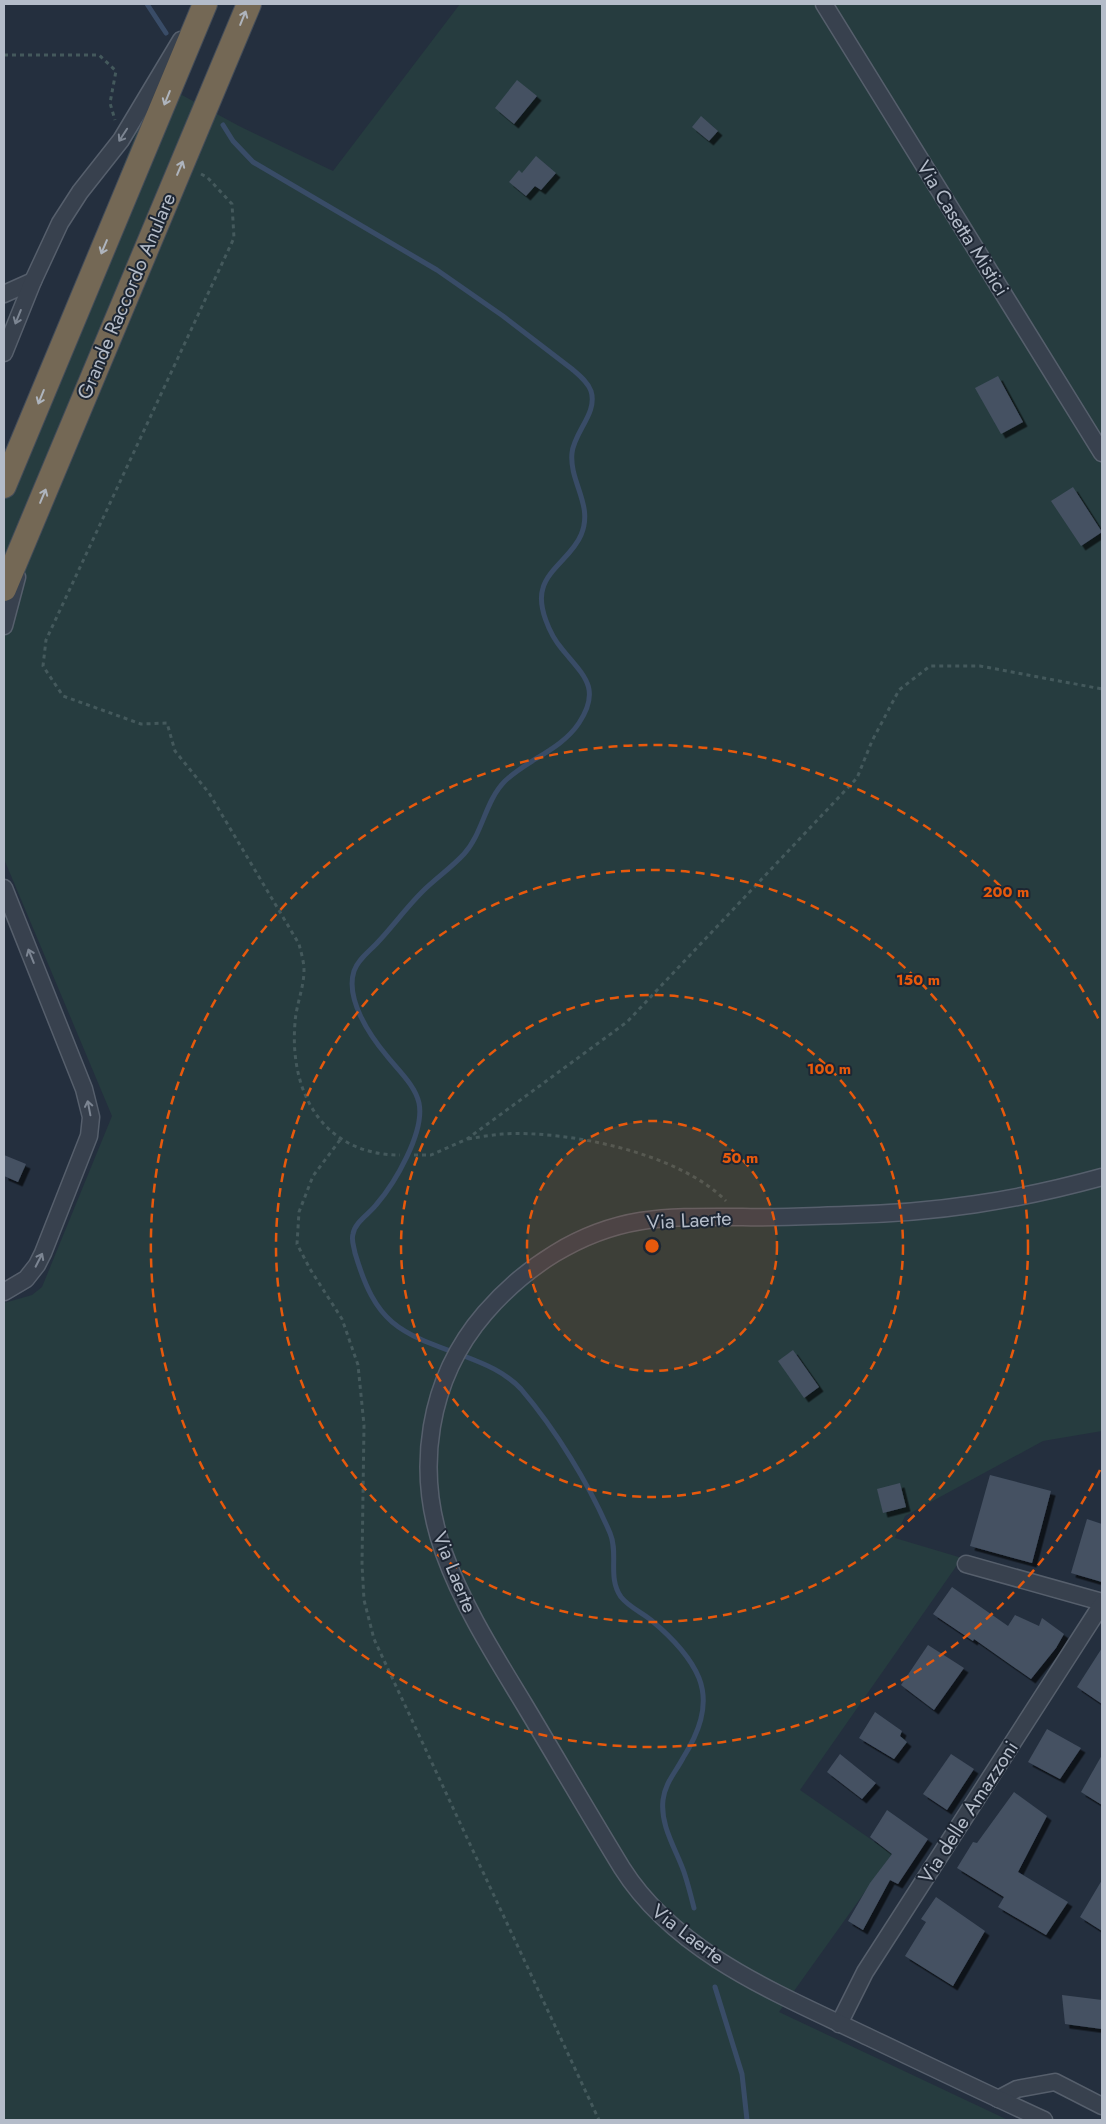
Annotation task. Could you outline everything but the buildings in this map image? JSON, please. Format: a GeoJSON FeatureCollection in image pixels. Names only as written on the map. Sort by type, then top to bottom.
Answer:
{"type":"FeatureCollection","features":[{"type":"Feature","properties":{"kind":"highway","name":"Grande Raccordo Anulare"},"geometry":{"type":"LineString","coordinates":[[4,486],[204,4]]}},
{"type":"Feature","properties":{"kind":"highway","name":"Grande Raccordo Anulare"},"geometry":{"type":"LineString","coordinates":[[4,589],[248,4]]}},
{"type":"Feature","properties":{"kind":"street"},"geometry":{"type":"LineString","coordinates":[[4,353],[33,281],[70,207],[121,140],[204,4]]}},
{"type":"Feature","properties":{"kind":"street","name":"Via Casetta Mistici"},"geometry":{"type":"LineString","coordinates":[[824,4],[1102,453]]}},
{"type":"Feature","properties":{"kind":"street"},"geometry":{"type":"LineString","coordinates":[[4,294],[33,281]]}},
{"type":"Feature","properties":{"kind":"street"},"geometry":{"type":"LineString","coordinates":[[4,626],[29,529]]}},
{"type":"Feature","properties":{"kind":"street"},"geometry":{"type":"LineString","coordinates":[[4,888],[87,1096],[91,1117],[89,1136],[40,1259],[26,1279],[4,1292]]}},
{"type":"Feature","properties":{"kind":"street","name":"Via Laerte"},"geometry":{"type":"LineString","coordinates":[[1044,2120],[769,1989],[697,1945],[656,1912],[643,1898],[622,1868],[488,1645],[457,1585],[444,1552],[432,1504],[429,1451],[432,1420],[445,1377],[460,1346],[474,1327],[501,1296],[527,1272],[557,1252],[590,1236],[620,1226],[647,1221],[702,1216],[884,1214],[965,1207],[1009,1200],[1102,1177]]}},
{"type":"Feature","properties":{"kind":"street"},"geometry":{"type":"LineString","coordinates":[[966,1564],[1102,1603]]}},
{"type":"Feature","properties":{"kind":"street","name":"Via delle Amazzoni"},"geometry":{"type":"LineString","coordinates":[[839,2024],[865,1972],[1102,1603]]}},
{"type":"Feature","properties":{"kind":"street"},"geometry":{"type":"LineString","coordinates":[[998,2099],[1017,2089],[1055,2082],[1102,2106]]}},
{"type":"Feature","properties":{"kind":"path"},"geometry":{"type":"LineString","coordinates":[[4,55],[99,55],[116,71],[110,103],[121,140]]}},
{"type":"Feature","properties":{"kind":"path"},"geometry":{"type":"LineString","coordinates":[[201,174],[207,176],[232,204],[234,238],[46,640],[43,666],[63,696],[141,724],[167,723],[175,751],[210,793],[299,944],[304,970],[295,1022],[295,1062],[310,1109],[340,1140],[379,1155],[400,1155]]}},
{"type":"Feature","properties":{"kind":"path"},"geometry":{"type":"LineString","coordinates":[[414,1155],[431,1155],[467,1139],[627,1022],[857,778],[872,741],[899,690],[930,666],[980,666],[1102,689]]}},
{"type":"Feature","properties":{"kind":"path"},"geometry":{"type":"LineString","coordinates":[[467,1139],[502,1134],[553,1135],[603,1144],[654,1158],[703,1182],[742,1217]]}},
{"type":"Feature","properties":{"kind":"path"},"geometry":{"type":"LineString","coordinates":[[340,1140],[313,1176],[299,1212],[297,1244],[310,1269],[342,1319],[358,1365],[364,1425],[362,1564],[364,1600],[374,1639],[599,2120]]}},
{"type":"Feature","properties":{"kind":"green space"},"geometry":{"type":"Polygon","coordinates":[[[460,4],[1102,4],[1102,1431],[1043,1441],[905,1516],[895,1538],[962,1558],[800,1790],[892,1854],[779,2012],[1008,2120],[4,2120],[4,1303],[32,1295],[42,1287],[112,1116],[4,859],[4,476],[156,81],[239,126],[333,171],[460,4]]]}},
{"type":"Feature","properties":{"kind":"waterway"},"geometry":{"type":"LineString","coordinates":[[147,4],[166,33]]}},
{"type":"Feature","properties":{"kind":"waterway"},"geometry":{"type":"LineString","coordinates":[[223,125],[233,141],[253,162],[437,270],[503,316],[572,369],[586,382],[591,391],[592,399],[589,415],[577,438],[572,453],[574,474],[585,514],[584,524],[577,542],[546,581],[542,595],[543,612],[549,628],[557,643],[583,675],[587,683],[589,700],[586,711],[572,732],[563,740],[505,781],[498,789],[476,837],[464,854],[416,898],[384,936],[361,959],[354,971],[353,993],[361,1016],[373,1038],[414,1090],[419,1103],[420,1115],[413,1142],[400,1171],[384,1195],[356,1226],[352,1241],[371,1296],[392,1322],[422,1340],[480,1362],[501,1373],[515,1383],[534,1405],[571,1458],[602,1514],[614,1549],[615,1582],[621,1597],[665,1632],[685,1654],[695,1670],[702,1688],[703,1709],[701,1720],[698,1730],[666,1788],[663,1800],[666,1828],[684,1872],[694,1908]]}},
{"type":"Feature","properties":{"kind":"waterway"},"geometry":{"type":"LineString","coordinates":[[715,1987],[742,2074],[747,2120]]}}]}
